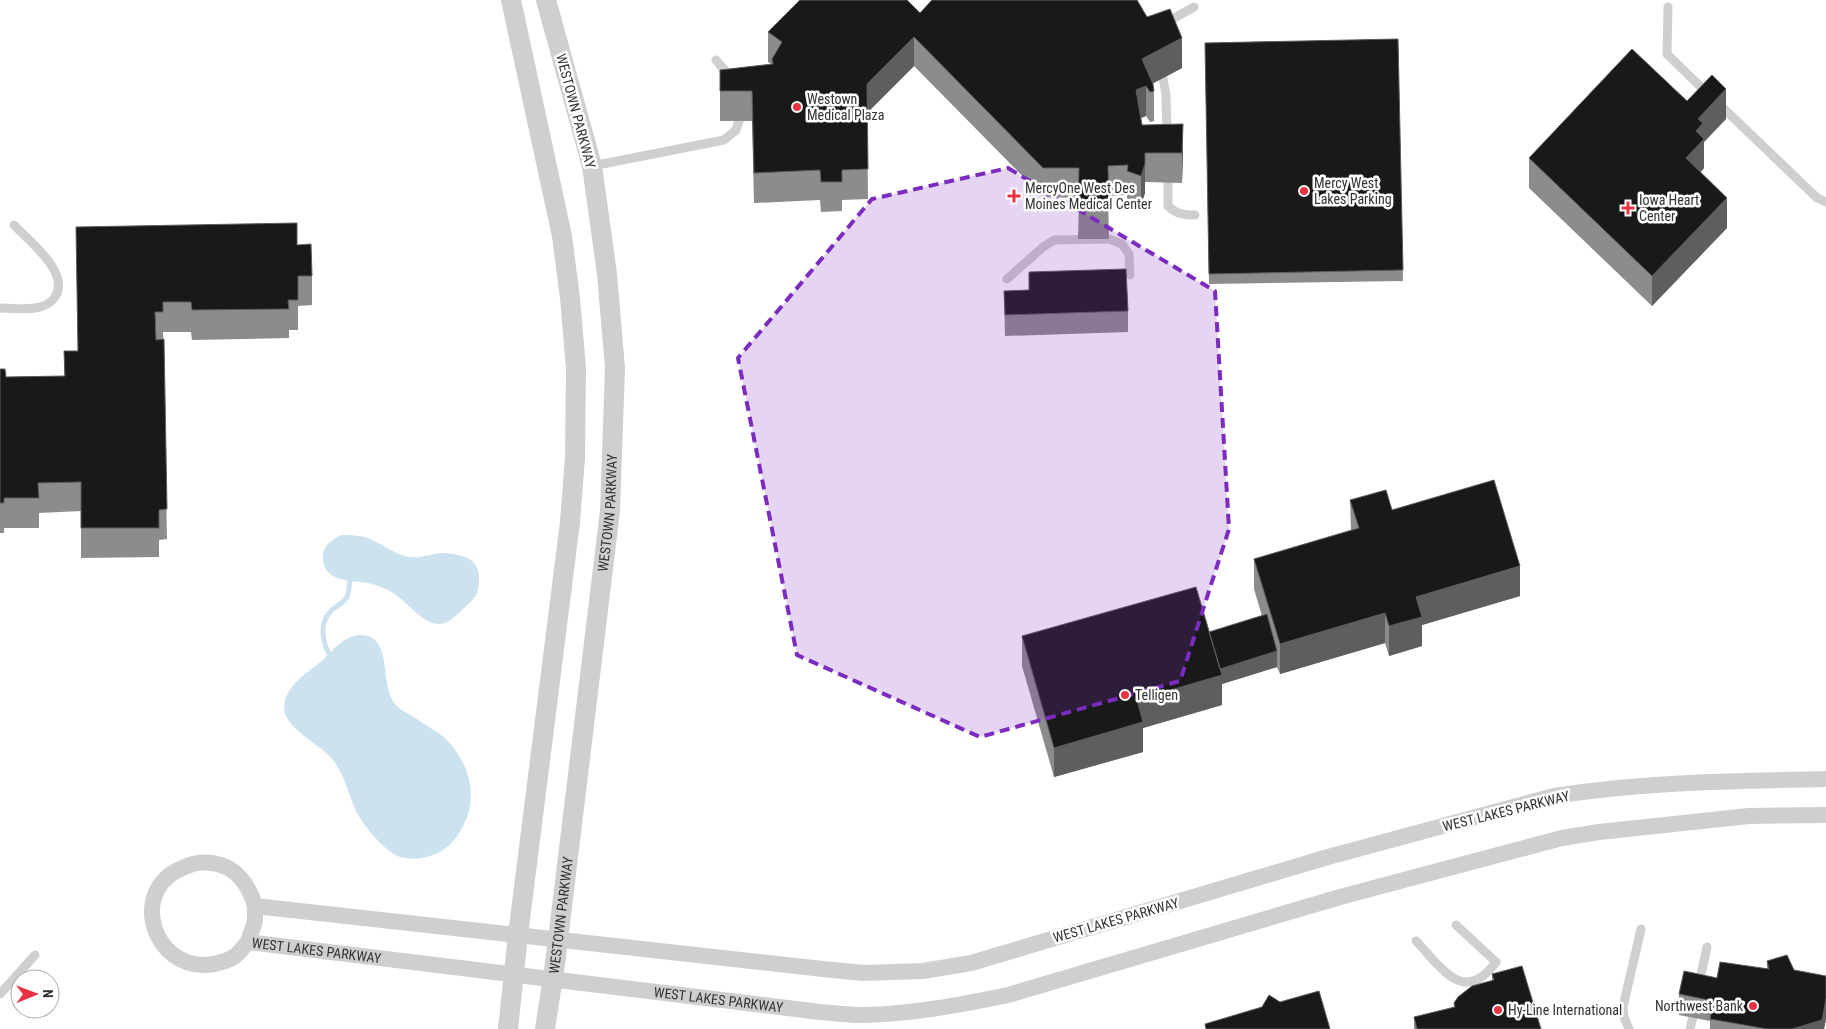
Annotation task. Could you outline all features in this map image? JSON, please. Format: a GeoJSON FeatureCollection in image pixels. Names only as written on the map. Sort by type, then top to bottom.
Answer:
{"type":"FeatureCollection","features":[{"type":"Feature","properties":{"kind":"street"},"geometry":{"type":"LineString","coordinates":[[508,1029],[518,934],[570,522],[575,458],[576,368],[562,236],[511,0]]}},
{"type":"Feature","properties":{"kind":"street","name":"WESTOWN PARKWAY"},"geometry":{"type":"LineString","coordinates":[[545,1029],[558,940],[610,511],[615,368],[602,230],[592,166],[546,0]]}},
{"type":"Feature","properties":{"kind":"street","name":"WEST LAKES PARKWAY"},"geometry":{"type":"LineString","coordinates":[[1826,779],[1722,781],[1592,790],[1554,796],[1328,857],[971,963],[924,971],[864,973],[832,970],[255,906],[251,892],[242,878],[230,869],[217,863],[203,862],[190,864],[169,875],[160,886],[152,909],[153,924],[161,944],[169,953],[181,961],[194,965],[216,964],[234,956],[248,942],[820,1012],[861,1015],[910,1012],[957,1006],[1008,995],[1340,897],[1562,838],[1599,832],[1749,816],[1826,815]]}},
{"type":"Feature","properties":{"kind":"street"},"geometry":{"type":"LineString","coordinates":[[248,942],[255,921],[255,906]]}},
{"type":"Feature","properties":{"kind":"lane"},"geometry":{"type":"LineString","coordinates":[[1159,29],[1162,24],[1194,7]]}},
{"type":"Feature","properties":{"kind":"lane"},"geometry":{"type":"LineString","coordinates":[[1668,7],[1667,54],[1817,198],[1826,202]]}},
{"type":"Feature","properties":{"kind":"lane"},"geometry":{"type":"LineString","coordinates":[[716,60],[732,79],[736,88]]}},
{"type":"Feature","properties":{"kind":"lane"},"geometry":{"type":"LineString","coordinates":[[1163,78],[1166,95],[1167,146]]}},
{"type":"Feature","properties":{"kind":"lane"},"geometry":{"type":"LineString","coordinates":[[592,166],[724,140],[736,130],[739,121]]}},
{"type":"Feature","properties":{"kind":"lane"},"geometry":{"type":"LineString","coordinates":[[1168,183],[1168,206],[1173,211],[1182,215],[1195,215]]}},
{"type":"Feature","properties":{"kind":"lane"},"geometry":{"type":"LineString","coordinates":[[0,308],[36,308],[46,305],[54,299],[59,287],[58,278],[53,266],[14,225]]}},
{"type":"Feature","properties":{"kind":"lane"},"geometry":{"type":"LineString","coordinates":[[1007,279],[1043,247],[1054,240],[1109,239],[1122,244],[1129,254],[1130,275]]}},
{"type":"Feature","properties":{"kind":"lane"},"geometry":{"type":"LineString","coordinates":[[1416,941],[1452,980],[1464,982],[1478,981],[1488,973],[1496,962],[1456,925]]}},
{"type":"Feature","properties":{"kind":"lane"},"geometry":{"type":"LineString","coordinates":[[1629,1029],[1623,1007],[1641,929]]}},
{"type":"Feature","properties":{"kind":"lane"},"geometry":{"type":"LineString","coordinates":[[1697,994],[1707,947]]}},
{"type":"Feature","properties":{"kind":"lane"},"geometry":{"type":"LineString","coordinates":[[0,993],[35,955]]}},
{"type":"Feature","properties":{"kind":"lane"},"geometry":{"type":"LineString","coordinates":[[1690,1029],[1693,1017]]}},
{"type":"Feature","properties":{"kind":"highlighted area"},"geometry":{"type":"Polygon","coordinates":[[[1008,168],[1215,291],[1229,529],[1180,681],[980,737],[797,655],[738,358],[872,199],[1008,168]]]}},
{"type":"Feature","properties":{"kind":"water"},"geometry":{"type":"Polygon","coordinates":[[[341,535],[368,538],[409,557],[441,553],[468,558],[476,565],[478,570],[477,593],[451,620],[442,624],[433,623],[387,590],[368,583],[340,579],[329,573],[323,560],[324,551],[328,544],[341,535]]]}},
{"type":"Feature","properties":{"kind":"water"},"geometry":{"type":"Polygon","coordinates":[[[359,635],[370,637],[377,642],[382,651],[390,695],[395,704],[445,738],[460,757],[469,778],[471,801],[464,824],[457,837],[436,854],[422,858],[405,858],[394,854],[381,844],[359,817],[341,772],[333,760],[299,732],[288,720],[285,713],[286,697],[296,682],[343,641],[359,635]]]}},
{"type":"Feature","properties":{"kind":"building"},"geometry":{"type":"Polygon","coordinates":[[[800,0],[907,0],[920,13],[932,0],[1137,0],[1147,17],[1170,9],[1182,38],[1142,59],[1153,84],[1154,91],[1150,92],[1146,86],[1136,90],[1142,125],[1183,124],[1182,153],[1145,153],[1145,164],[1141,176],[1127,171],[1128,165],[1108,166],[1109,209],[1078,210],[1079,168],[1043,168],[914,37],[867,84],[868,169],[842,170],[842,182],[821,182],[820,170],[754,173],[752,91],[720,91],[720,70],[773,64],[772,59],[782,42],[768,32],[800,0]]]}},
{"type":"Feature","properties":{"kind":"building","name":"Mercy West Lakes Parking"},"geometry":{"type":"Polygon","coordinates":[[[1398,39],[1403,270],[1209,274],[1205,43],[1398,39]]]}},
{"type":"Feature","properties":{"kind":"building","name":"Iowa Heart Center"},"geometry":{"type":"Polygon","coordinates":[[[1632,49],[1687,101],[1712,75],[1726,89],[1698,119],[1703,123],[1696,131],[1704,139],[1686,158],[1727,198],[1652,276],[1529,158],[1632,49]]]}},
{"type":"Feature","properties":{"kind":"building"},"geometry":{"type":"Polygon","coordinates":[[[297,223],[297,245],[311,244],[312,276],[298,276],[298,300],[288,300],[289,309],[192,310],[191,302],[163,302],[163,312],[155,312],[156,340],[164,339],[167,509],[159,510],[159,528],[81,528],[81,482],[38,483],[39,498],[4,498],[4,503],[0,503],[0,369],[5,369],[6,377],[65,376],[64,351],[78,351],[76,227],[297,223]]]}},
{"type":"Feature","properties":{"kind":"building"},"geometry":{"type":"Polygon","coordinates":[[[1126,269],[1128,311],[1005,315],[1004,291],[1029,290],[1029,272],[1126,269]]]}},
{"type":"Feature","properties":{"kind":"building"},"geometry":{"type":"Polygon","coordinates":[[[1494,480],[1520,566],[1416,597],[1422,617],[1389,626],[1385,613],[1280,644],[1254,559],[1359,528],[1350,500],[1386,490],[1392,510],[1494,480]]]}},
{"type":"Feature","properties":{"kind":"building","name":"Telligen"},"geometry":{"type":"Polygon","coordinates":[[[1196,587],[1222,675],[1137,700],[1143,722],[1054,748],[1022,636],[1196,587]]]}},
{"type":"Feature","properties":{"kind":"building"},"geometry":{"type":"Polygon","coordinates":[[[1267,614],[1277,651],[1220,669],[1209,632],[1267,614]]]}},
{"type":"Feature","properties":{"kind":"building"},"geometry":{"type":"Polygon","coordinates":[[[1787,955],[1794,970],[1826,976],[1826,999],[1822,1020],[1792,1029],[1767,1029],[1710,1019],[1713,1001],[1679,994],[1684,971],[1717,978],[1720,962],[1769,969],[1767,961],[1787,955]]]}},
{"type":"Feature","properties":{"kind":"building"},"geometry":{"type":"Polygon","coordinates":[[[1522,966],[1541,1029],[1417,1029],[1414,1017],[1455,1007],[1454,1003],[1458,997],[1472,986],[1494,980],[1492,974],[1522,966]]]}},
{"type":"Feature","properties":{"kind":"building"},"geometry":{"type":"Polygon","coordinates":[[[1319,991],[1330,1029],[1206,1029],[1205,1024],[1262,1007],[1269,995],[1280,1002],[1319,991]]]}},
{"type":"Feature","properties":{"kind":"waterway"},"geometry":{"type":"LineString","coordinates":[[329,654],[323,637],[323,626],[332,610],[347,597],[350,581]]}},
{"type":"Feature","properties":{"kind":"place","name":"Westown Medical Plaza"},"geometry":{"type":"Point","coordinates":[797,107]}},
{"type":"Feature","properties":{"kind":"place","name":"Mercy West Lakes Parking"},"geometry":{"type":"Point","coordinates":[1304,191]}},
{"type":"Feature","properties":{"kind":"place","name":"MercyOne West Des Moines Medical Center"},"geometry":{"type":"Point","coordinates":[1014,196]}},
{"type":"Feature","properties":{"kind":"place","name":"Iowa Heart Center"},"geometry":{"type":"Point","coordinates":[1628,208]}},
{"type":"Feature","properties":{"kind":"place","name":"Telligen"},"geometry":{"type":"Point","coordinates":[1125,695]}},
{"type":"Feature","properties":{"kind":"place","name":"Northwest Bank"},"geometry":{"type":"Point","coordinates":[1753,1006]}},
{"type":"Feature","properties":{"kind":"place","name":"Hy-Line International"},"geometry":{"type":"Point","coordinates":[1498,1010]}}]}
